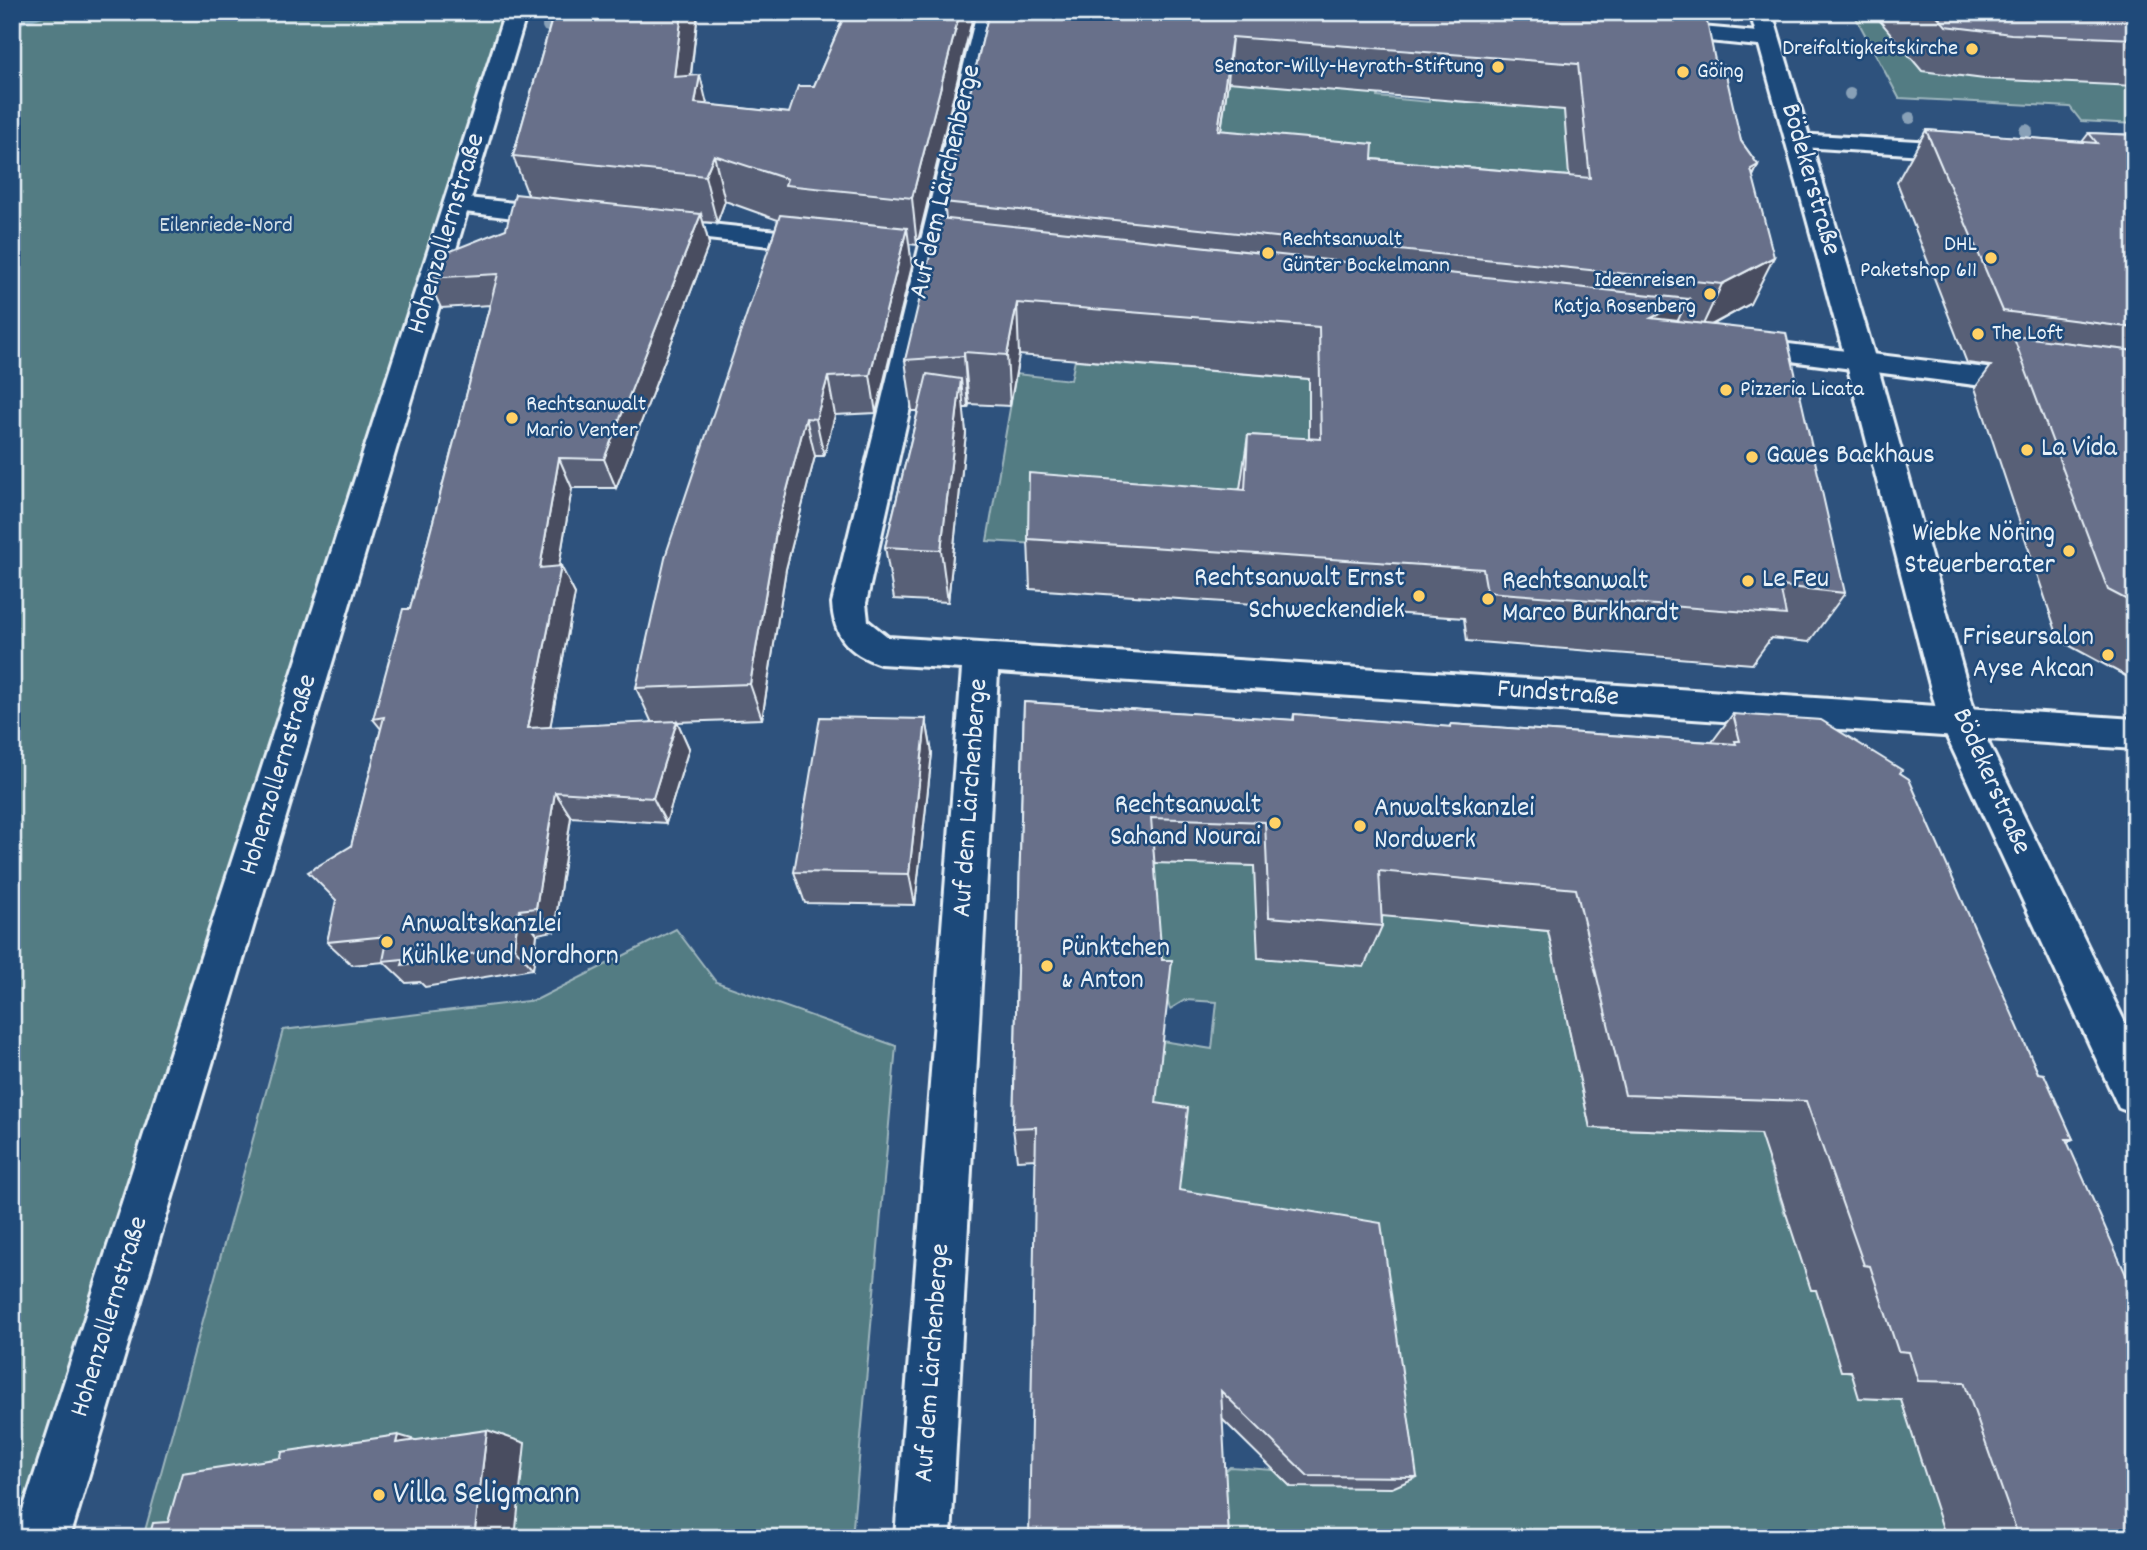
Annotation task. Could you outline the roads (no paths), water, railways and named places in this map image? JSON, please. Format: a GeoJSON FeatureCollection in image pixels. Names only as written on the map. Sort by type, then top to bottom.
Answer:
{"type":"FeatureCollection","features":[{"type":"Feature","properties":{"kind":"street","name":"Hohenzollernstraße"},"geometry":{"type":"LineString","coordinates":[[42,1538],[516,12]]}},
{"type":"Feature","properties":{"kind":"street","name":"Auf dem Lärchenberge"},"geometry":{"type":"LineString","coordinates":[[923,1538],[981,657],[880,650],[851,626],[849,603],[988,12]]}},
{"type":"Feature","properties":{"kind":"street","name":"Bödekerstraße"},"geometry":{"type":"LineString","coordinates":[[1761,12],[1861,361],[1958,720],[2135,1092]]}},
{"type":"Feature","properties":{"kind":"street"},"geometry":{"type":"LineString","coordinates":[[1633,29],[1769,40]]}},
{"type":"Feature","properties":{"kind":"street"},"geometry":{"type":"LineString","coordinates":[[1797,141],[1987,152]]}},
{"type":"Feature","properties":{"kind":"street"},"geometry":{"type":"LineString","coordinates":[[457,205],[584,218]]}},
{"type":"Feature","properties":{"kind":"street"},"geometry":{"type":"LineString","coordinates":[[625,223],[847,246]]}},
{"type":"Feature","properties":{"kind":"street"},"geometry":{"type":"LineString","coordinates":[[1715,344],[2135,396]]}},
{"type":"Feature","properties":{"kind":"street","name":"Fundstraße"},"geometry":{"type":"LineString","coordinates":[[981,657],[1958,720],[2135,734]]}},
{"type":"Feature","properties":{"kind":"waterway"},"geometry":{"type":"LineString","coordinates":[[12,24],[54,12]]}},
{"type":"Feature","properties":{"kind":"place","name":"Dreifaltigkeitskirche"},"geometry":{"type":"Point","coordinates":[1972,49]}},
{"type":"Feature","properties":{"kind":"place","name":"Senator-Willy-Heyrath-Stiftung"},"geometry":{"type":"Point","coordinates":[1498,67]}},
{"type":"Feature","properties":{"kind":"place","name":"Göing"},"geometry":{"type":"Point","coordinates":[1683,72]}},
{"type":"Feature","properties":{"kind":"place","name":"Rechtsanwalt Günter Bockelmann"},"geometry":{"type":"Point","coordinates":[1268,253]}},
{"type":"Feature","properties":{"kind":"place","name":"DHL Paketshop 611"},"geometry":{"type":"Point","coordinates":[1991,258]}},
{"type":"Feature","properties":{"kind":"place","name":"Ideenreisen Katja Rosenberg"},"geometry":{"type":"Point","coordinates":[1710,294]}},
{"type":"Feature","properties":{"kind":"place","name":"The Loft"},"geometry":{"type":"Point","coordinates":[1978,334]}},
{"type":"Feature","properties":{"kind":"place","name":"Pizzeria Licata"},"geometry":{"type":"Point","coordinates":[1726,390]}},
{"type":"Feature","properties":{"kind":"place","name":"Rechtsanwalt Mario Venter"},"geometry":{"type":"Point","coordinates":[512,418]}},
{"type":"Feature","properties":{"kind":"place","name":"La Vida"},"geometry":{"type":"Point","coordinates":[2027,450]}},
{"type":"Feature","properties":{"kind":"place","name":"Gaues Backhaus"},"geometry":{"type":"Point","coordinates":[1752,457]}},
{"type":"Feature","properties":{"kind":"place","name":"Wiebke Nöring Steuerberater"},"geometry":{"type":"Point","coordinates":[2069,551]}},
{"type":"Feature","properties":{"kind":"place","name":"Le Feu"},"geometry":{"type":"Point","coordinates":[1748,581]}},
{"type":"Feature","properties":{"kind":"place","name":"Rechtsanwalt Ernst Schweckendiek"},"geometry":{"type":"Point","coordinates":[1419,596]}},
{"type":"Feature","properties":{"kind":"place","name":"Rechtsanwalt Marco Burkhardt"},"geometry":{"type":"Point","coordinates":[1488,599]}},
{"type":"Feature","properties":{"kind":"place","name":"Friseursalon Ayse Akcan"},"geometry":{"type":"Point","coordinates":[2108,655]}},
{"type":"Feature","properties":{"kind":"place","name":"Rechtsanwalt Sahand Nourai"},"geometry":{"type":"Point","coordinates":[1275,823]}},
{"type":"Feature","properties":{"kind":"place","name":"Anwaltskanzlei Nordwerk"},"geometry":{"type":"Point","coordinates":[1360,826]}},
{"type":"Feature","properties":{"kind":"place","name":"Anwaltskanzlei Kühlke und Nordhorn"},"geometry":{"type":"Point","coordinates":[387,942]}},
{"type":"Feature","properties":{"kind":"place","name":"Pünktchen & Anton"},"geometry":{"type":"Point","coordinates":[1047,966]}},
{"type":"Feature","properties":{"kind":"place","name":"Villa Seligmann"},"geometry":{"type":"Point","coordinates":[379,1495]}},
{"type":"Feature","properties":{"kind":"park label","name":"Eilenriede-Nord"},"geometry":{"type":"Point","coordinates":[226,226]}}]}
